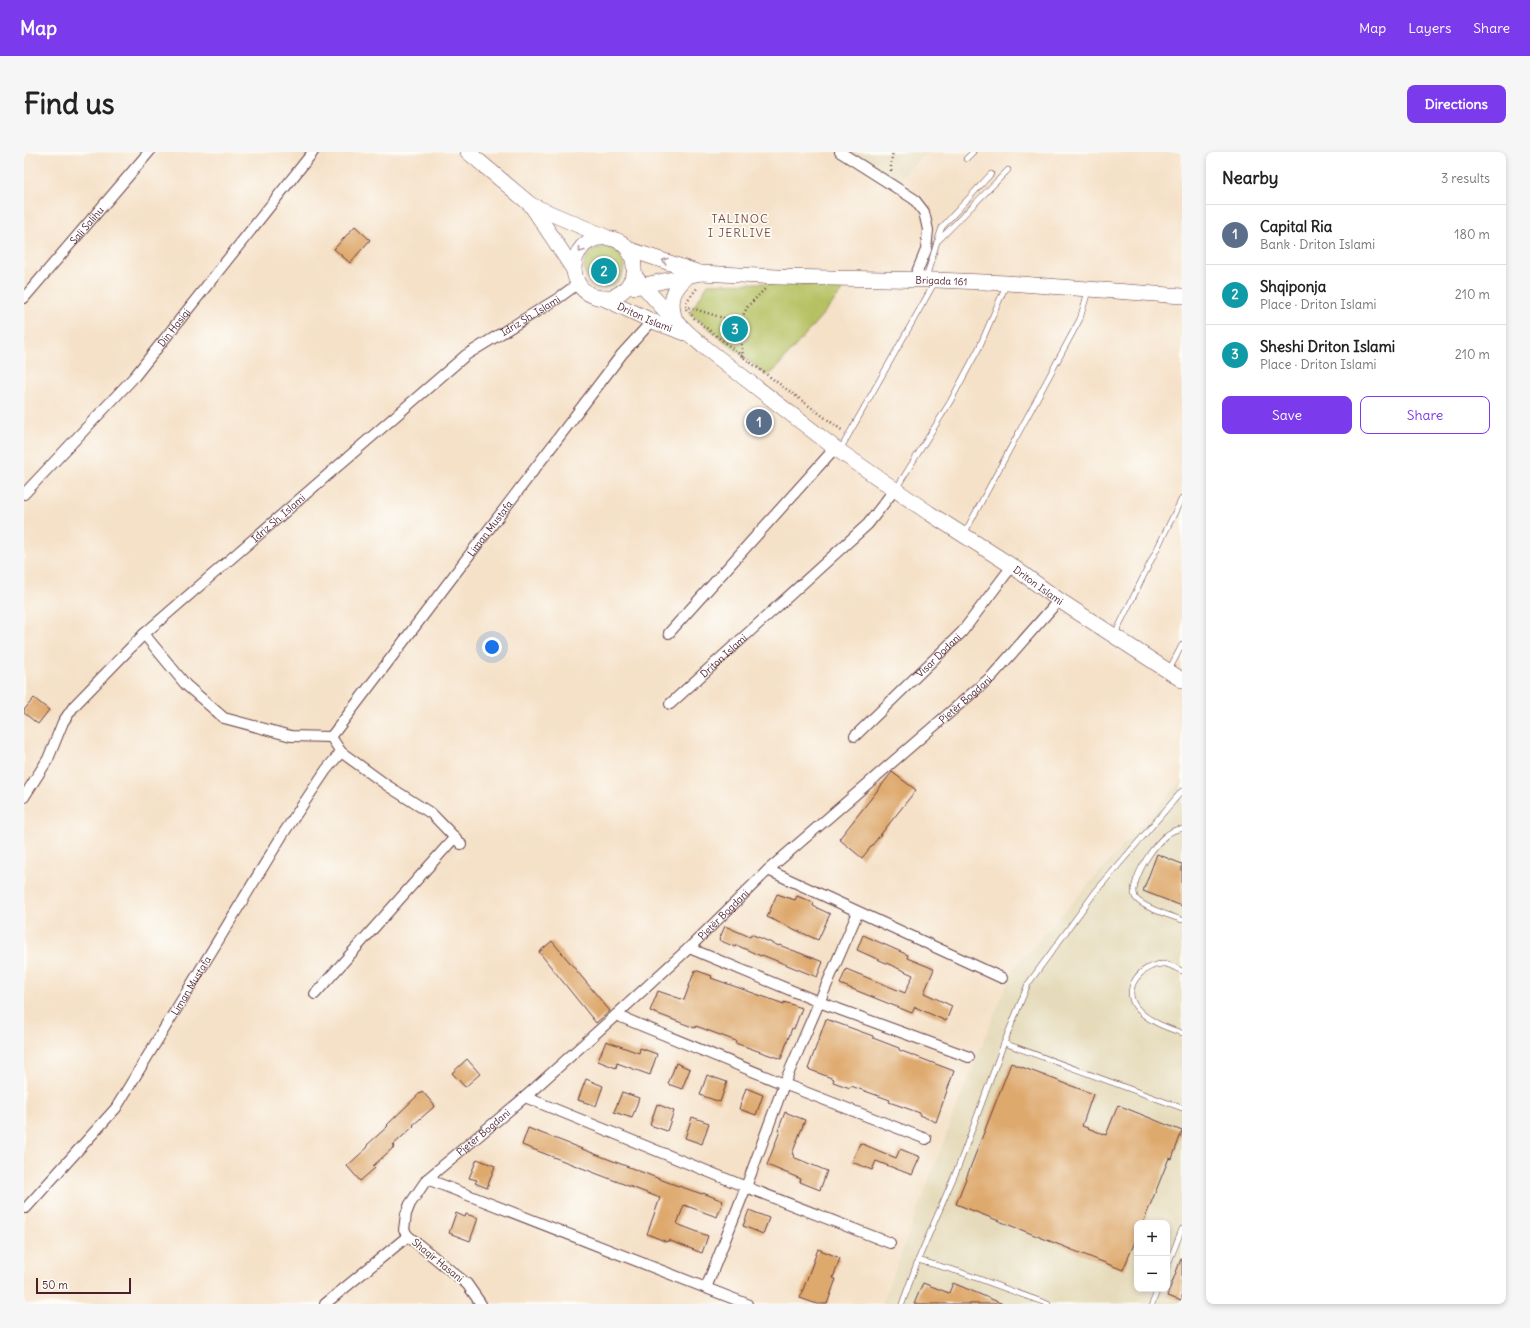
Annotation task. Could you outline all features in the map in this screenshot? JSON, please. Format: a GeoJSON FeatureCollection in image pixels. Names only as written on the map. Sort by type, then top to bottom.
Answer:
{"type":"FeatureCollection","features":[{"type":"Feature","properties":{"kind":"street","name":"Sali Salihu"},"geometry":{"type":"LineString","coordinates":[[24,298],[149,152]]}},
{"type":"Feature","properties":{"kind":"street","name":"Din Hasiqi"},"geometry":{"type":"LineString","coordinates":[[24,494],[135,376],[312,152]]}},
{"type":"Feature","properties":{"kind":"street","name":"Driton Islami"},"geometry":{"type":"LineString","coordinates":[[468,152],[531,205],[606,238],[614,239],[622,243],[628,249]]}},
{"type":"Feature","properties":{"kind":"street"},"geometry":{"type":"LineString","coordinates":[[840,152],[914,199],[924,212],[928,230],[925,279]]}},
{"type":"Feature","properties":{"kind":"street","name":"Driton Islami"},"geometry":{"type":"LineString","coordinates":[[531,205],[587,292],[652,321],[688,334]]}},
{"type":"Feature","properties":{"kind":"street"},"geometry":{"type":"LineString","coordinates":[[576,277],[574,262],[582,247],[589,241],[597,238],[606,238]]}},
{"type":"Feature","properties":{"kind":"street"},"geometry":{"type":"LineString","coordinates":[[628,249],[632,257],[638,279]]}},
{"type":"Feature","properties":{"kind":"street","name":"Brigada 161"},"geometry":{"type":"LineString","coordinates":[[628,249],[694,274]]}},
{"type":"Feature","properties":{"kind":"street"},"geometry":{"type":"LineString","coordinates":[[676,321],[672,310],[672,299],[679,284],[694,274]]}},
{"type":"Feature","properties":{"kind":"street","name":"Brigada 161"},"geometry":{"type":"LineString","coordinates":[[638,279],[694,274],[925,279],[1007,283],[1182,296]]}},
{"type":"Feature","properties":{"kind":"street","name":"Idriz Sh. Islami"},"geometry":{"type":"LineString","coordinates":[[24,797],[48,759],[63,722],[74,706],[144,634],[466,355],[557,299],[576,277]]}},
{"type":"Feature","properties":{"kind":"street","name":"Driton Islami"},"geometry":{"type":"LineString","coordinates":[[603,298],[615,296],[626,289],[631,282],[638,279],[688,334],[837,450],[1012,566],[1059,600],[1182,680]]}},
{"type":"Feature","properties":{"kind":"street","name":"Liman Mustafa"},"geometry":{"type":"LineString","coordinates":[[331,737],[622,354],[652,321]]}},
{"type":"Feature","properties":{"kind":"street"},"geometry":{"type":"LineString","coordinates":[[669,634],[837,450]]}},
{"type":"Feature","properties":{"kind":"street","name":"Driton Islami"},"geometry":{"type":"LineString","coordinates":[[670,704],[868,524],[895,489]]}},
{"type":"Feature","properties":{"kind":"street","name":"Visar Dodani"},"geometry":{"type":"LineString","coordinates":[[855,736],[962,632],[1012,566]]}},
{"type":"Feature","properties":{"kind":"street","name":"Pjetër Bogdani"},"geometry":{"type":"LineString","coordinates":[[408,1236],[404,1230],[406,1214],[410,1204],[427,1179],[525,1097],[616,1015],[689,948],[768,870],[992,676],[1059,600]]}},
{"type":"Feature","properties":{"kind":"street"},"geometry":{"type":"LineString","coordinates":[[144,634],[186,685],[224,718],[291,736],[331,737],[341,752],[388,786],[432,814],[458,840],[315,994]]}},
{"type":"Feature","properties":{"kind":"street","name":"Liman Mustafa"},"geometry":{"type":"LineString","coordinates":[[26,1208],[116,1108],[283,834],[326,770],[341,752]]}},
{"type":"Feature","properties":{"kind":"street"},"geometry":{"type":"LineString","coordinates":[[768,870],[1002,978]]}},
{"type":"Feature","properties":{"kind":"street"},"geometry":{"type":"LineString","coordinates":[[706,1288],[746,1187],[784,1084],[858,912]]}},
{"type":"Feature","properties":{"kind":"street"},"geometry":{"type":"LineString","coordinates":[[689,948],[818,1002],[969,1057]]}},
{"type":"Feature","properties":{"kind":"street"},"geometry":{"type":"LineString","coordinates":[[616,1015],[784,1084],[926,1139]]}},
{"type":"Feature","properties":{"kind":"street"},"geometry":{"type":"LineString","coordinates":[[525,1097],[746,1187],[890,1243]]}},
{"type":"Feature","properties":{"kind":"street"},"geometry":{"type":"LineString","coordinates":[[427,1179],[748,1304]]}},
{"type":"Feature","properties":{"kind":"street"},"geometry":{"type":"LineString","coordinates":[[325,1304],[408,1236]]}},
{"type":"Feature","properties":{"kind":"street","name":"Shaqir Hasani"},"geometry":{"type":"LineString","coordinates":[[408,1236],[467,1284],[481,1304]]}},
{"type":"Feature","properties":{"kind":"lane"},"geometry":{"type":"LineString","coordinates":[[966,159],[973,152]]}},
{"type":"Feature","properties":{"kind":"lane"},"geometry":{"type":"LineString","coordinates":[[937,242],[1008,170]]}},
{"type":"Feature","properties":{"kind":"lane"},"geometry":{"type":"LineString","coordinates":[[837,450],[925,279],[942,227],[991,174]]}},
{"type":"Feature","properties":{"kind":"lane"},"geometry":{"type":"LineString","coordinates":[[895,489],[954,395],[979,348],[1007,283]]}},
{"type":"Feature","properties":{"kind":"lane"},"geometry":{"type":"LineString","coordinates":[[964,535],[1080,319],[1089,290]]}},
{"type":"Feature","properties":{"kind":"lane"},"geometry":{"type":"LineString","coordinates":[[1114,635],[1182,498]]}},
{"type":"Feature","properties":{"kind":"lane"},"geometry":{"type":"LineString","coordinates":[[1168,671],[1182,645]]}},
{"type":"Feature","properties":{"kind":"lane"},"geometry":{"type":"LineString","coordinates":[[902,1304],[918,1260],[959,1165],[1004,1043],[1028,984],[1096,891],[1182,791]]}},
{"type":"Feature","properties":{"kind":"lane"},"geometry":{"type":"LineString","coordinates":[[1182,829],[1178,828],[1167,834],[1158,842],[1144,863],[1134,890],[1136,898],[1145,905],[1182,920]]}},
{"type":"Feature","properties":{"kind":"lane"},"geometry":{"type":"LineString","coordinates":[[1182,971],[1164,963],[1146,968],[1139,973],[1133,983],[1131,995],[1136,1006],[1142,1013],[1164,1027],[1182,1033]]}},
{"type":"Feature","properties":{"kind":"lane"},"geometry":{"type":"LineString","coordinates":[[1004,1043],[1182,1108]]}},
{"type":"Feature","properties":{"kind":"lane"},"geometry":{"type":"LineString","coordinates":[[1170,1260],[1182,1230]]}},
{"type":"Feature","properties":{"kind":"lane"},"geometry":{"type":"LineString","coordinates":[[918,1260],[960,1272],[1048,1304]]}},
{"type":"Feature","properties":{"kind":"lane"},"geometry":{"type":"LineString","coordinates":[[1152,1304],[1157,1292]]}},
{"type":"Feature","properties":{"kind":"path"},"geometry":{"type":"LineString","coordinates":[[892,185],[891,162],[893,152]]}},
{"type":"Feature","properties":{"kind":"path"},"geometry":{"type":"LineString","coordinates":[[743,357],[739,323],[748,306],[778,277]]}},
{"type":"Feature","properties":{"kind":"path"},"geometry":{"type":"LineString","coordinates":[[739,323],[684,306],[694,318],[743,357],[846,433]]}},
{"type":"Feature","properties":{"kind":"shaded area"},"geometry":{"type":"Polygon","coordinates":[[[836,152],[927,152],[892,185],[836,152]]]}},
{"type":"Feature","properties":{"kind":"shaded area"},"geometry":{"type":"Polygon","coordinates":[[[1182,780],[1182,1304],[882,1304],[953,1117],[1013,969],[1182,780]]]}},
{"type":"Feature","properties":{"kind":"green space"},"geometry":{"type":"Polygon","coordinates":[[[600,247],[608,247],[615,250],[621,256],[624,267],[621,278],[615,284],[608,287],[600,287],[593,284],[587,278],[584,271],[584,263],[587,256],[593,250],[600,247]]]}},
{"type":"Feature","properties":{"kind":"green space"},"geometry":{"type":"Polygon","coordinates":[[[761,283],[842,286],[842,292],[773,372],[766,375],[690,313],[708,284],[761,283]]]}},
{"type":"Feature","properties":{"kind":"building"},"geometry":{"type":"Polygon","coordinates":[[[355,226],[370,240],[350,263],[334,249],[355,226]]]}},
{"type":"Feature","properties":{"kind":"building"},"geometry":{"type":"Polygon","coordinates":[[[34,698],[49,710],[38,724],[24,713],[24,710],[34,698]]]}},
{"type":"Feature","properties":{"kind":"building"},"geometry":{"type":"Polygon","coordinates":[[[892,772],[916,790],[862,858],[839,839],[892,772]]]}},
{"type":"Feature","properties":{"kind":"building"},"geometry":{"type":"Polygon","coordinates":[[[1157,854],[1182,864],[1182,906],[1143,891],[1157,854]]]}},
{"type":"Feature","properties":{"kind":"building"},"geometry":{"type":"Polygon","coordinates":[[[777,894],[795,900],[797,896],[814,903],[813,906],[830,914],[818,940],[767,917],[777,894]]]}},
{"type":"Feature","properties":{"kind":"building"},"geometry":{"type":"Polygon","coordinates":[[[725,926],[750,937],[751,934],[823,962],[817,977],[736,945],[735,947],[719,940],[725,926]]]}},
{"type":"Feature","properties":{"kind":"building"},"geometry":{"type":"Polygon","coordinates":[[[863,935],[908,955],[907,958],[934,969],[924,993],[952,1006],[946,1021],[915,1007],[912,1013],[840,984],[846,969],[905,993],[913,975],[857,950],[863,935]]]}},
{"type":"Feature","properties":{"kind":"building"},"geometry":{"type":"Polygon","coordinates":[[[552,941],[610,1011],[596,1023],[539,952],[552,941]]]}},
{"type":"Feature","properties":{"kind":"building"},"geometry":{"type":"Polygon","coordinates":[[[695,970],[712,976],[711,978],[784,1004],[784,1002],[802,1008],[794,1029],[792,1028],[781,1059],[735,1043],[736,1041],[696,1026],[695,1028],[650,1011],[658,991],[684,1000],[695,970]]]}},
{"type":"Feature","properties":{"kind":"building"},"geometry":{"type":"Polygon","coordinates":[[[826,1019],[873,1036],[873,1038],[899,1048],[899,1050],[954,1071],[936,1122],[919,1115],[920,1113],[889,1102],[890,1100],[851,1086],[850,1088],[833,1082],[834,1079],[808,1069],[826,1019]]]}},
{"type":"Feature","properties":{"kind":"building"},"geometry":{"type":"Polygon","coordinates":[[[606,1041],[639,1053],[640,1048],[657,1054],[650,1075],[617,1063],[616,1068],[598,1061],[606,1041]]]}},
{"type":"Feature","properties":{"kind":"building"},"geometry":{"type":"Polygon","coordinates":[[[467,1059],[480,1074],[465,1087],[452,1073],[467,1059]]]}},
{"type":"Feature","properties":{"kind":"building"},"geometry":{"type":"Polygon","coordinates":[[[676,1063],[690,1069],[682,1089],[668,1084],[676,1063]]]}},
{"type":"Feature","properties":{"kind":"building"},"geometry":{"type":"Polygon","coordinates":[[[1011,1063],[1093,1094],[1082,1126],[1106,1135],[1118,1105],[1182,1131],[1172,1159],[1169,1158],[1144,1220],[1134,1220],[1134,1244],[1123,1270],[956,1204],[1011,1063]]]}},
{"type":"Feature","properties":{"kind":"building"},"geometry":{"type":"Polygon","coordinates":[[[707,1075],[727,1082],[720,1102],[700,1095],[707,1075]]]}},
{"type":"Feature","properties":{"kind":"building"},"geometry":{"type":"Polygon","coordinates":[[[586,1079],[603,1086],[596,1106],[578,1100],[586,1079]]]}},
{"type":"Feature","properties":{"kind":"building"},"geometry":{"type":"Polygon","coordinates":[[[746,1088],[763,1095],[756,1115],[739,1109],[746,1088]]]}},
{"type":"Feature","properties":{"kind":"building"},"geometry":{"type":"Polygon","coordinates":[[[422,1091],[435,1106],[393,1145],[395,1146],[373,1166],[375,1168],[360,1181],[347,1166],[368,1147],[367,1145],[422,1091]]]}},
{"type":"Feature","properties":{"kind":"building"},"geometry":{"type":"Polygon","coordinates":[[[622,1092],[639,1098],[632,1118],[614,1112],[622,1092]]]}},
{"type":"Feature","properties":{"kind":"building"},"geometry":{"type":"Polygon","coordinates":[[[657,1104],[674,1111],[667,1131],[650,1125],[657,1104]]]}},
{"type":"Feature","properties":{"kind":"building"},"geometry":{"type":"Polygon","coordinates":[[[785,1112],[805,1120],[792,1154],[794,1155],[793,1157],[827,1171],[820,1190],[800,1182],[801,1179],[767,1165],[780,1131],[778,1131],[785,1112]]]}},
{"type":"Feature","properties":{"kind":"building"},"geometry":{"type":"Polygon","coordinates":[[[692,1117],[709,1123],[702,1144],[685,1138],[692,1117]]]}},
{"type":"Feature","properties":{"kind":"building"},"geometry":{"type":"Polygon","coordinates":[[[528,1128],[670,1183],[723,1201],[717,1217],[684,1205],[677,1224],[708,1236],[702,1253],[647,1234],[660,1198],[522,1145],[528,1128]]]}},
{"type":"Feature","properties":{"kind":"building"},"geometry":{"type":"Polygon","coordinates":[[[860,1143],[896,1158],[900,1149],[920,1157],[912,1175],[876,1161],[872,1170],[852,1162],[860,1143]]]}},
{"type":"Feature","properties":{"kind":"building"},"geometry":{"type":"Polygon","coordinates":[[[477,1159],[495,1166],[487,1188],[475,1183],[477,1180],[469,1178],[477,1159]]]}},
{"type":"Feature","properties":{"kind":"building"},"geometry":{"type":"Polygon","coordinates":[[[749,1210],[769,1218],[763,1234],[743,1226],[749,1210]]]}},
{"type":"Feature","properties":{"kind":"building"},"geometry":{"type":"Polygon","coordinates":[[[456,1213],[465,1217],[466,1214],[478,1218],[470,1241],[449,1233],[456,1213]]]}},
{"type":"Feature","properties":{"kind":"building"},"geometry":{"type":"Polygon","coordinates":[[[818,1249],[840,1258],[833,1278],[836,1279],[827,1304],[817,1304],[800,1298],[818,1249]]]}},
{"type":"Feature","properties":{"kind":"building"},"geometry":{"type":"Polygon","coordinates":[[[1182,1259],[1182,1301],[1167,1296],[1170,1292],[1170,1288],[1182,1259]]]}},
{"type":"Feature","properties":{"kind":"building"},"geometry":{"type":"Polygon","coordinates":[[[923,1283],[949,1293],[953,1283],[1003,1304],[914,1304],[923,1283]]]}},
{"type":"Feature","properties":{"kind":"place","name":"Shqiponja"},"geometry":{"type":"Point","coordinates":[604,271]}},
{"type":"Feature","properties":{"kind":"place","name":"Sheshi Driton Islami"},"geometry":{"type":"Point","coordinates":[735,329]}},
{"type":"Feature","properties":{"kind":"place","name":"Capital Ria"},"geometry":{"type":"Point","coordinates":[759,422]}},
{"type":"Feature","properties":{"kind":"district","name":"TALINOC I JERLIVE"},"geometry":{"type":"Point","coordinates":[740,226]}}]}
